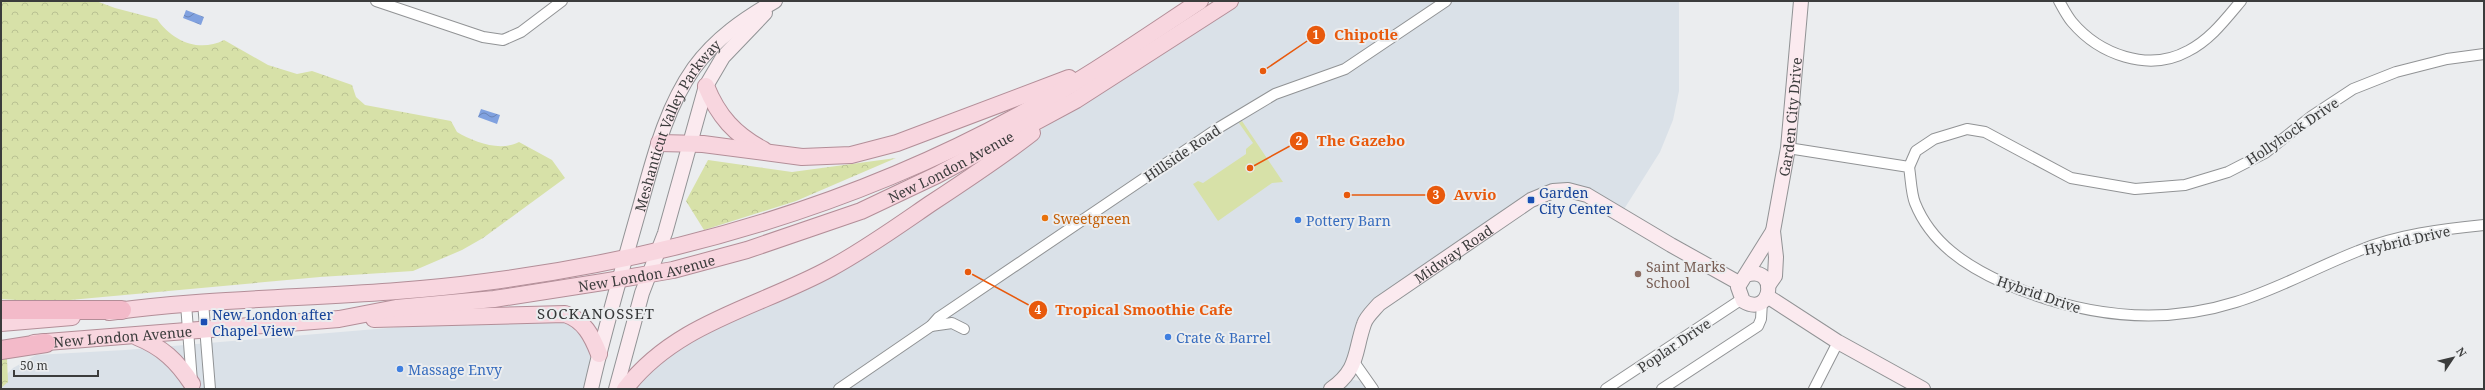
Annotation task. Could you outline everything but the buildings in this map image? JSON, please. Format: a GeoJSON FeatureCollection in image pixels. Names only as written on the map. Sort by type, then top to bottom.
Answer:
{"type":"FeatureCollection","features":[{"type":"Feature","properties":{"kind":"highway"},"geometry":{"type":"LineString","coordinates":[[1,310],[122,310]]}},
{"type":"Feature","properties":{"kind":"highway"},"geometry":{"type":"LineString","coordinates":[[1,350],[46,343]]}},
{"type":"Feature","properties":{"kind":"main road","name":"New London Avenue"},"geometry":{"type":"LineString","coordinates":[[1,324],[203,302],[321,297],[482,283],[576,269],[659,251],[760,224],[873,184],[994,128],[1099,67],[1200,1]]}},
{"type":"Feature","properties":{"kind":"main road","name":"New London Avenue"},"geometry":{"type":"LineString","coordinates":[[1,343],[46,343],[339,319],[396,308],[524,295],[650,274],[747,250],[860,211],[937,175],[1076,100],[1230,1]]}},
{"type":"Feature","properties":{"kind":"main road"},"geometry":{"type":"LineString","coordinates":[[659,143],[689,144],[817,158],[866,152],[912,137],[1099,67]]}},
{"type":"Feature","properties":{"kind":"main road"},"geometry":{"type":"LineString","coordinates":[[706,86],[717,110],[729,125],[753,144],[770,153]]}},
{"type":"Feature","properties":{"kind":"main road"},"geometry":{"type":"LineString","coordinates":[[625,389],[646,364],[674,342],[796,287],[834,267],[1013,148],[1076,100]]}},
{"type":"Feature","properties":{"kind":"main road"},"geometry":{"type":"LineString","coordinates":[[339,319],[565,314],[577,319],[587,329],[599,354]]}},
{"type":"Feature","properties":{"kind":"main road"},"geometry":{"type":"LineString","coordinates":[[136,336],[168,354],[179,365],[192,386]]}},
{"type":"Feature","properties":{"kind":"street"},"geometry":{"type":"LineString","coordinates":[[376,1],[483,37],[503,40],[521,32],[562,1]]}},
{"type":"Feature","properties":{"kind":"street","name":"Meshanticut Valley Parkway"},"geometry":{"type":"LineString","coordinates":[[616,389],[642,293],[659,251],[706,86],[715,67],[726,52],[776,1]]}},
{"type":"Feature","properties":{"kind":"street","name":"Meshanticut Valley Parkway"},"geometry":{"type":"LineString","coordinates":[[591,389],[599,354],[659,143],[676,99],[704,55],[732,28],[776,1]]}},
{"type":"Feature","properties":{"kind":"street","name":"Hillside Road"},"geometry":{"type":"LineString","coordinates":[[839,389],[931,326],[938,318],[1220,127],[1275,94],[1344,69],[1446,1]]}},
{"type":"Feature","properties":{"kind":"street","name":"Garden City Drive"},"geometry":{"type":"LineString","coordinates":[[1766,295],[1775,276],[1776,263],[1773,231],[1788,148],[1801,1]]}},
{"type":"Feature","properties":{"kind":"street"},"geometry":{"type":"LineString","coordinates":[[2059,1],[2072,22],[2092,41],[2130,58],[2150,61],[2167,60],[2197,45],[2222,24],[2241,1]]}},
{"type":"Feature","properties":{"kind":"street","name":"Hollyhock Drive"},"geometry":{"type":"LineString","coordinates":[[1909,168],[1916,151],[1934,139],[1967,129],[1985,132],[2071,178],[2135,189],[2185,185],[2228,172],[2265,153],[2312,116],[2353,89],[2396,72],[2447,59],[2484,54]]}},
{"type":"Feature","properties":{"kind":"street"},"geometry":{"type":"LineString","coordinates":[[1788,148],[1909,168]]}},
{"type":"Feature","properties":{"kind":"street","name":"Hybrid Drive"},"geometry":{"type":"LineString","coordinates":[[1909,168],[1914,202],[1926,225],[1937,240],[1979,272],[2023,291],[2070,307],[2131,316],[2182,313],[2234,303],[2280,286],[2359,250],[2428,233],[2484,225]]}},
{"type":"Feature","properties":{"kind":"street","name":"Midway Road"},"geometry":{"type":"LineString","coordinates":[[1331,389],[1344,380],[1354,362],[1364,322],[1378,304],[1531,200],[1553,191],[1568,190],[1587,195],[1619,215],[1742,279]]}},
{"type":"Feature","properties":{"kind":"street","name":"Garden City Drive"},"geometry":{"type":"LineString","coordinates":[[1742,279],[1773,231]]}},
{"type":"Feature","properties":{"kind":"street"},"geometry":{"type":"LineString","coordinates":[[1662,389],[1758,326],[1766,295],[1761,275],[1756,273],[1742,279],[1738,292],[1742,300],[1752,305],[1766,295]]}},
{"type":"Feature","properties":{"kind":"street"},"geometry":{"type":"LineString","coordinates":[[1766,295],[1838,342],[1922,389]]}},
{"type":"Feature","properties":{"kind":"street","name":"Poplar Drive"},"geometry":{"type":"LineString","coordinates":[[1606,389],[1742,300]]}},
{"type":"Feature","properties":{"kind":"street"},"geometry":{"type":"LineString","coordinates":[[192,386],[197,331],[203,302]]}},
{"type":"Feature","properties":{"kind":"street"},"geometry":{"type":"LineString","coordinates":[[186,304],[197,331],[210,389]]}},
{"type":"Feature","properties":{"kind":"street","name":"Hillside Road"},"geometry":{"type":"LineString","coordinates":[[931,326],[952,323],[964,329]]}},
{"type":"Feature","properties":{"kind":"street"},"geometry":{"type":"LineString","coordinates":[[1814,389],[1838,342]]}},
{"type":"Feature","properties":{"kind":"street"},"geometry":{"type":"LineString","coordinates":[[1354,362],[1373,389]]}},
{"type":"Feature","properties":{"kind":"shaded area"},"geometry":{"type":"Polygon","coordinates":[[[1216,1],[1679,1],[1679,91],[1673,120],[1660,152],[1621,214],[1564,192],[1518,211],[1365,322],[1347,379],[1360,381],[1369,389],[626,389],[644,369],[747,311],[1009,153],[1216,1]]]}},
{"type":"Feature","properties":{"kind":"shaded area"},"geometry":{"type":"Polygon","coordinates":[[[559,311],[588,330],[596,389],[1,389],[1,380],[13,368],[36,355],[125,350],[436,324],[559,311]]]}},
{"type":"Feature","properties":{"kind":"green space"},"geometry":{"type":"Polygon","coordinates":[[[1,1],[96,1],[115,8],[157,19],[170,33],[187,43],[205,45],[215,44],[224,40],[268,65],[297,74],[312,71],[352,85],[356,97],[365,105],[451,121],[457,132],[471,139],[487,144],[504,146],[519,142],[552,160],[565,178],[483,238],[462,250],[413,271],[320,277],[48,302],[1,299],[1,1]]]}},
{"type":"Feature","properties":{"kind":"green space"},"geometry":{"type":"Polygon","coordinates":[[[1242,121],[1283,182],[1272,183],[1218,221],[1193,184],[1198,181],[1203,183],[1246,154],[1246,149],[1253,143],[1239,123],[1242,121]]]}},
{"type":"Feature","properties":{"kind":"green space"},"geometry":{"type":"Polygon","coordinates":[[[896,158],[796,201],[704,230],[686,201],[708,160],[792,172],[896,158]]]}},
{"type":"Feature","properties":{"kind":"green space"},"geometry":{"type":"Polygon","coordinates":[[[1,359],[7,359],[8,382],[1,388],[1,359]]]}},
{"type":"Feature","properties":{"kind":"water"},"geometry":{"type":"Polygon","coordinates":[[[186,10],[204,17],[201,25],[183,18],[186,10]]]}},
{"type":"Feature","properties":{"kind":"water"},"geometry":{"type":"Polygon","coordinates":[[[481,109],[500,115],[497,124],[478,117],[481,109]]]}},
{"type":"Feature","properties":{"kind":"place","name":"Chipotle"},"geometry":{"type":"Point","coordinates":[1263,71]}},
{"type":"Feature","properties":{"kind":"place","name":"The Gazebo"},"geometry":{"type":"Point","coordinates":[1250,168]}},
{"type":"Feature","properties":{"kind":"place","name":"Avvio"},"geometry":{"type":"Point","coordinates":[1347,195]}},
{"type":"Feature","properties":{"kind":"place","name":"Garden City Center"},"geometry":{"type":"Point","coordinates":[1531,200]}},
{"type":"Feature","properties":{"kind":"place","name":"Sweetgreen"},"geometry":{"type":"Point","coordinates":[1045,218]}},
{"type":"Feature","properties":{"kind":"place","name":"Pottery Barn"},"geometry":{"type":"Point","coordinates":[1298,220]}},
{"type":"Feature","properties":{"kind":"place","name":"Tropical Smoothie Cafe"},"geometry":{"type":"Point","coordinates":[968,272]}},
{"type":"Feature","properties":{"kind":"place","name":"Saint Marks School"},"geometry":{"type":"Point","coordinates":[1638,274]}},
{"type":"Feature","properties":{"kind":"place","name":"New London after Chapel View"},"geometry":{"type":"Point","coordinates":[204,322]}},
{"type":"Feature","properties":{"kind":"place","name":"Crate & Barrel"},"geometry":{"type":"Point","coordinates":[1168,337]}},
{"type":"Feature","properties":{"kind":"place","name":"Massage Envy"},"geometry":{"type":"Point","coordinates":[400,369]}},
{"type":"Feature","properties":{"kind":"district","name":"SOCKANOSSET"},"geometry":{"type":"Point","coordinates":[596,313]}}]}
